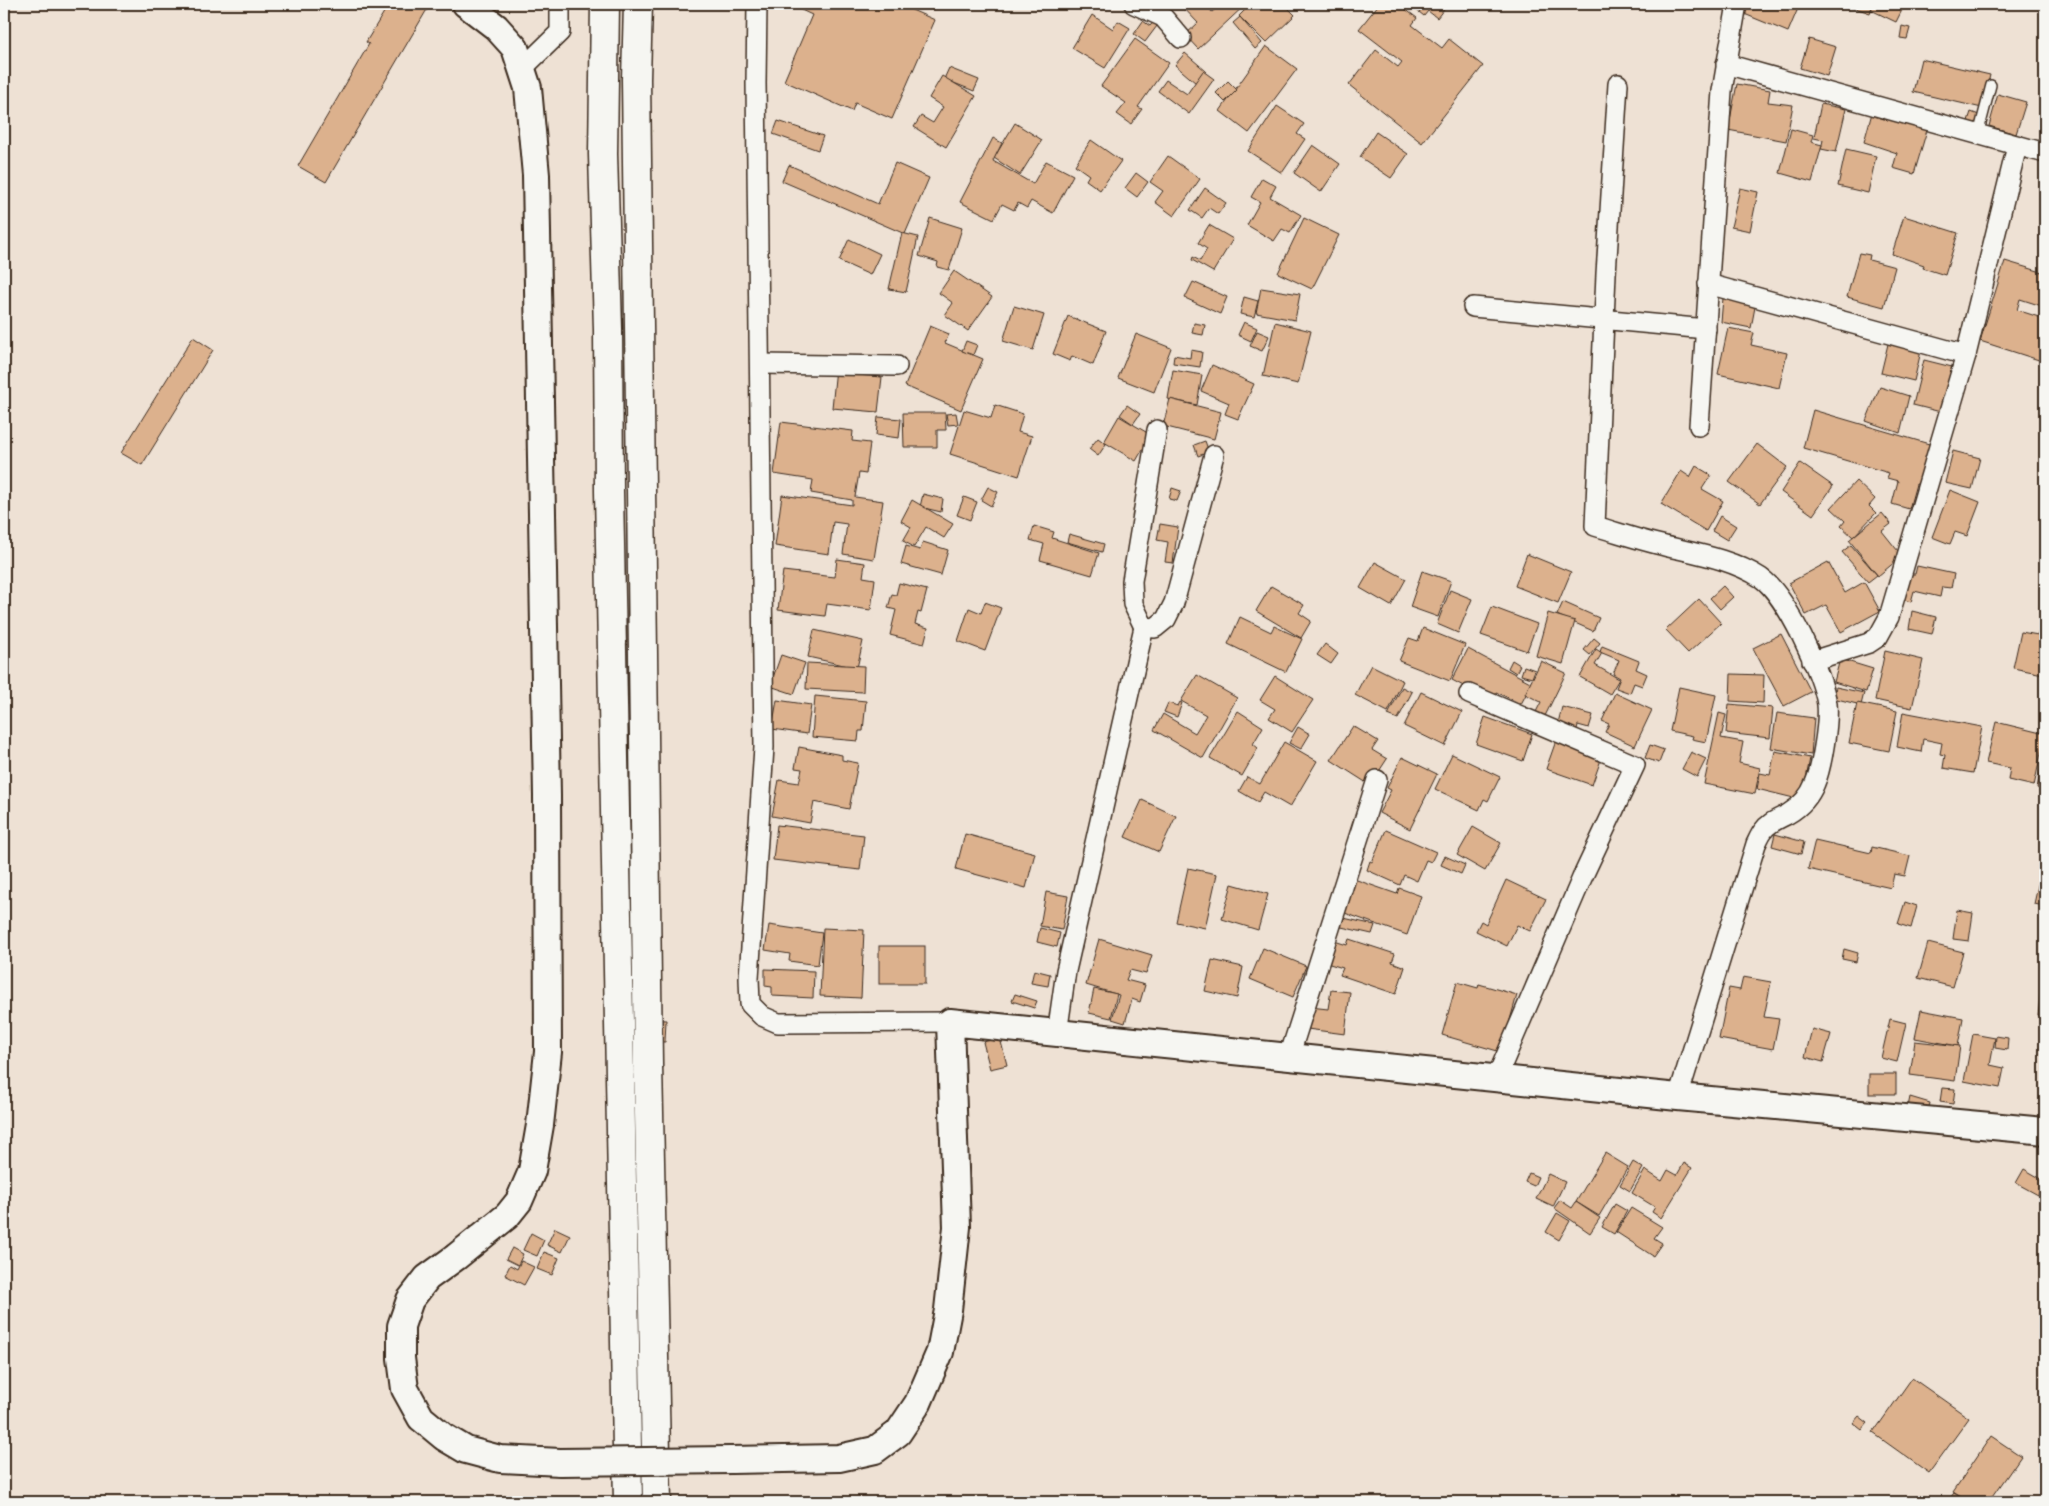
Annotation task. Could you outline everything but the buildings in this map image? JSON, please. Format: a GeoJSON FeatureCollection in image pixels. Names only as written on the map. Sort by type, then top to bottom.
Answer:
{"type":"FeatureCollection","features":[{"type":"Feature","properties":{"kind":"highway"},"geometry":{"type":"LineString","coordinates":[[605,4],[603,154],[608,329],[609,491],[628,1502]]}},
{"type":"Feature","properties":{"kind":"highway"},"geometry":{"type":"LineString","coordinates":[[638,4],[636,79],[648,1074],[657,1502]]}},
{"type":"Feature","properties":{"kind":"street"},"geometry":{"type":"LineString","coordinates":[[466,4],[496,27],[515,48],[528,88],[536,175],[547,786],[548,1052],[540,1125],[532,1171],[519,1201],[508,1216],[427,1278],[410,1300],[401,1326],[401,1358],[405,1389],[421,1418],[444,1437],[466,1450],[500,1459],[560,1462],[839,1458],[875,1450],[898,1433],[918,1403],[940,1352],[948,1310],[957,1227],[950,1022]]}},
{"type":"Feature","properties":{"kind":"street"},"geometry":{"type":"LineString","coordinates":[[522,69],[560,32],[560,4]]}},
{"type":"Feature","properties":{"kind":"street"},"geometry":{"type":"LineString","coordinates":[[757,4],[756,83],[764,747],[749,978],[750,1004],[762,1016],[778,1023],[950,1022],[1496,1079],[2045,1131]]}},
{"type":"Feature","properties":{"kind":"street"},"geometry":{"type":"LineString","coordinates":[[1134,4],[1163,17],[1181,38]]}},
{"type":"Feature","properties":{"kind":"street"},"geometry":{"type":"LineString","coordinates":[[1699,426],[1722,91],[1737,4]]}},
{"type":"Feature","properties":{"kind":"street"},"geometry":{"type":"LineString","coordinates":[[1726,64],[2045,153]]}},
{"type":"Feature","properties":{"kind":"street"},"geometry":{"type":"LineString","coordinates":[[1618,84],[1604,320],[1595,526],[1656,544],[1707,555],[1734,565],[1762,579],[1777,593],[1792,618],[1822,683],[1827,706],[1821,760],[1816,782],[1804,801],[1790,812],[1772,822],[1763,831],[1756,844],[1678,1097]]}},
{"type":"Feature","properties":{"kind":"street"},"geometry":{"type":"LineString","coordinates":[[1812,661],[1869,643],[1878,637],[1889,617],[1966,355],[2017,146]]}},
{"type":"Feature","properties":{"kind":"street"},"geometry":{"type":"LineString","coordinates":[[1708,284],[1966,355]]}},
{"type":"Feature","properties":{"kind":"street"},"geometry":{"type":"LineString","coordinates":[[1473,306],[1706,329]]}},
{"type":"Feature","properties":{"kind":"street"},"geometry":{"type":"LineString","coordinates":[[760,364],[897,366]]}},
{"type":"Feature","properties":{"kind":"street"},"geometry":{"type":"LineString","coordinates":[[1057,1034],[1066,971],[1144,628],[1134,604],[1132,581],[1157,430]]}},
{"type":"Feature","properties":{"kind":"street"},"geometry":{"type":"LineString","coordinates":[[1144,628],[1155,628],[1166,619],[1174,603],[1214,455]]}},
{"type":"Feature","properties":{"kind":"street"},"geometry":{"type":"LineString","coordinates":[[1468,694],[1635,765],[1582,878],[1496,1079]]}},
{"type":"Feature","properties":{"kind":"street"},"geometry":{"type":"LineString","coordinates":[[1289,1057],[1377,780]]}},
{"type":"Feature","properties":{"kind":"lane"},"geometry":{"type":"LineString","coordinates":[[1978,135],[1991,84]]}}]}
